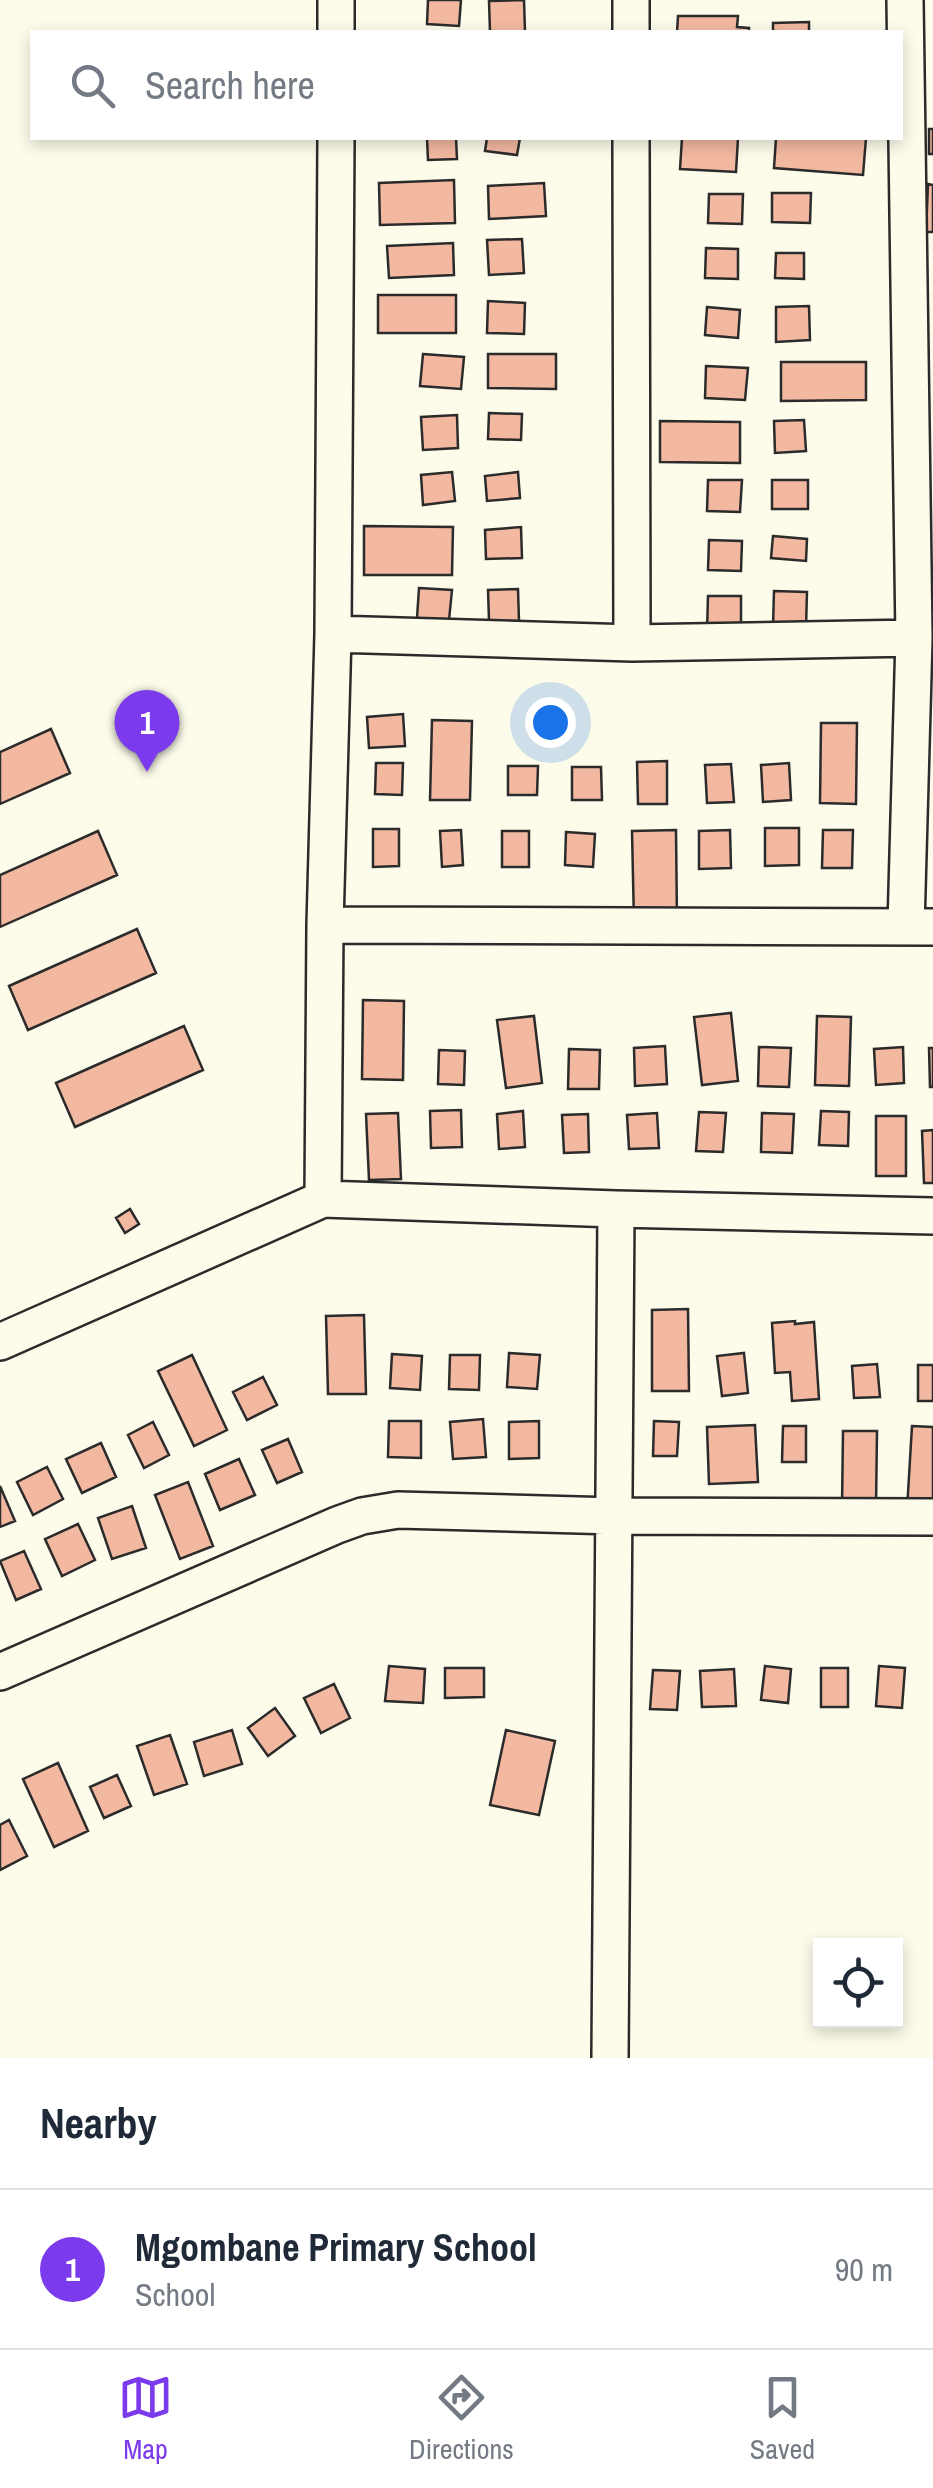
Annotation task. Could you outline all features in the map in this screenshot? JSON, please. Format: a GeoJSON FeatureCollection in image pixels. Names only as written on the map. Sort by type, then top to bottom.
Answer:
{"type":"FeatureCollection","features":[{"type":"Feature","properties":{"kind":"street"},"geometry":{"type":"LineString","coordinates":[[336,0],[336,30]]}},
{"type":"Feature","properties":{"kind":"street"},"geometry":{"type":"LineString","coordinates":[[631,0],[631,30]]}},
{"type":"Feature","properties":{"kind":"street"},"geometry":{"type":"LineString","coordinates":[[325,925],[919,926],[904,0]]}},
{"type":"Feature","properties":{"kind":"street"},"geometry":{"type":"LineString","coordinates":[[324,1199],[336,140]]}},
{"type":"Feature","properties":{"kind":"street"},"geometry":{"type":"LineString","coordinates":[[631,140],[632,643]]}},
{"type":"Feature","properties":{"kind":"street"},"geometry":{"type":"LineString","coordinates":[[333,634],[632,643],[914,638]]}},
{"type":"Feature","properties":{"kind":"street"},"geometry":{"type":"LineString","coordinates":[[0,1342],[324,1199],[933,1216]]}},
{"type":"Feature","properties":{"kind":"street"},"geometry":{"type":"LineString","coordinates":[[610,2058],[616,1209]]}},
{"type":"Feature","properties":{"kind":"street"},"geometry":{"type":"LineString","coordinates":[[0,1672],[337,1525],[398,1510],[614,1516],[933,1517]]}},
{"type":"Feature","properties":{"kind":"building"},"geometry":{"type":"Polygon","coordinates":[[[428,0],[461,0],[459,26],[427,24],[428,0]]]}},
{"type":"Feature","properties":{"kind":"building"},"geometry":{"type":"Polygon","coordinates":[[[524,0],[525,30],[490,30],[489,1],[524,0]]]}},
{"type":"Feature","properties":{"kind":"building"},"geometry":{"type":"Polygon","coordinates":[[[678,16],[738,16],[737,27],[749,28],[749,30],[677,30],[678,16]]]}},
{"type":"Feature","properties":{"kind":"building"},"geometry":{"type":"Polygon","coordinates":[[[809,22],[809,30],[773,30],[773,23],[809,22]]]}},
{"type":"Feature","properties":{"kind":"building"},"geometry":{"type":"Polygon","coordinates":[[[929,129],[933,129],[933,154],[929,154],[929,129]]]}},
{"type":"Feature","properties":{"kind":"building"},"geometry":{"type":"Polygon","coordinates":[[[427,140],[456,140],[457,159],[428,160],[427,140]]]}},
{"type":"Feature","properties":{"kind":"building"},"geometry":{"type":"Polygon","coordinates":[[[487,140],[520,140],[517,155],[485,151],[487,140]]]}},
{"type":"Feature","properties":{"kind":"building"},"geometry":{"type":"Polygon","coordinates":[[[682,140],[738,140],[736,172],[680,169],[682,140]]]}},
{"type":"Feature","properties":{"kind":"building"},"geometry":{"type":"Polygon","coordinates":[[[776,140],[866,140],[863,175],[774,168],[776,140]]]}},
{"type":"Feature","properties":{"kind":"building"},"geometry":{"type":"Polygon","coordinates":[[[454,180],[455,223],[380,225],[379,183],[454,180]]]}},
{"type":"Feature","properties":{"kind":"building"},"geometry":{"type":"Polygon","coordinates":[[[544,183],[546,216],[489,219],[488,186],[544,183]]]}},
{"type":"Feature","properties":{"kind":"building"},"geometry":{"type":"Polygon","coordinates":[[[928,184],[933,185],[933,232],[926,232],[928,184]]]}},
{"type":"Feature","properties":{"kind":"building"},"geometry":{"type":"Polygon","coordinates":[[[772,193],[811,193],[810,223],[772,222],[772,193]]]}},
{"type":"Feature","properties":{"kind":"building"},"geometry":{"type":"Polygon","coordinates":[[[709,194],[743,194],[742,224],[708,223],[709,194]]]}},
{"type":"Feature","properties":{"kind":"building"},"geometry":{"type":"Polygon","coordinates":[[[522,239],[524,273],[489,275],[487,240],[522,239]]]}},
{"type":"Feature","properties":{"kind":"building"},"geometry":{"type":"Polygon","coordinates":[[[453,243],[454,275],[389,278],[387,246],[453,243]]]}},
{"type":"Feature","properties":{"kind":"building"},"geometry":{"type":"Polygon","coordinates":[[[706,248],[738,249],[738,279],[705,278],[706,248]]]}},
{"type":"Feature","properties":{"kind":"building"},"geometry":{"type":"Polygon","coordinates":[[[776,253],[804,253],[804,279],[775,278],[776,253]]]}},
{"type":"Feature","properties":{"kind":"building"},"geometry":{"type":"Polygon","coordinates":[[[378,295],[456,295],[456,333],[378,333],[378,295]]]}},
{"type":"Feature","properties":{"kind":"building"},"geometry":{"type":"Polygon","coordinates":[[[488,301],[525,303],[524,334],[487,333],[488,301]]]}},
{"type":"Feature","properties":{"kind":"building"},"geometry":{"type":"Polygon","coordinates":[[[809,306],[810,340],[776,342],[776,307],[809,306]]]}},
{"type":"Feature","properties":{"kind":"building"},"geometry":{"type":"Polygon","coordinates":[[[707,307],[740,310],[738,338],[705,335],[707,307]]]}},
{"type":"Feature","properties":{"kind":"building"},"geometry":{"type":"Polygon","coordinates":[[[423,354],[464,357],[461,389],[420,386],[423,354]]]}},
{"type":"Feature","properties":{"kind":"building"},"geometry":{"type":"Polygon","coordinates":[[[488,354],[556,354],[556,389],[488,388],[488,354]]]}},
{"type":"Feature","properties":{"kind":"building"},"geometry":{"type":"Polygon","coordinates":[[[781,362],[866,362],[866,400],[781,401],[781,362]]]}},
{"type":"Feature","properties":{"kind":"building"},"geometry":{"type":"Polygon","coordinates":[[[706,366],[748,368],[745,400],[705,398],[706,366]]]}},
{"type":"Feature","properties":{"kind":"building"},"geometry":{"type":"Polygon","coordinates":[[[489,413],[522,414],[521,440],[488,439],[489,413]]]}},
{"type":"Feature","properties":{"kind":"building"},"geometry":{"type":"Polygon","coordinates":[[[457,415],[458,448],[423,450],[421,417],[457,415]]]}},
{"type":"Feature","properties":{"kind":"building"},"geometry":{"type":"Polygon","coordinates":[[[804,420],[806,451],[775,453],[774,421],[804,420]]]}},
{"type":"Feature","properties":{"kind":"building"},"geometry":{"type":"Polygon","coordinates":[[[660,421],[740,422],[740,463],[660,462],[660,421]]]}},
{"type":"Feature","properties":{"kind":"building"},"geometry":{"type":"Polygon","coordinates":[[[452,472],[455,501],[423,505],[421,475],[452,472]]]}},
{"type":"Feature","properties":{"kind":"building"},"geometry":{"type":"Polygon","coordinates":[[[518,472],[520,498],[487,501],[485,476],[518,472]]]}},
{"type":"Feature","properties":{"kind":"building"},"geometry":{"type":"Polygon","coordinates":[[[708,480],[742,480],[740,512],[707,511],[708,480]]]}},
{"type":"Feature","properties":{"kind":"building"},"geometry":{"type":"Polygon","coordinates":[[[772,480],[808,480],[808,509],[772,509],[772,480]]]}},
{"type":"Feature","properties":{"kind":"building"},"geometry":{"type":"Polygon","coordinates":[[[364,526],[453,527],[452,575],[364,575],[364,526]]]}},
{"type":"Feature","properties":{"kind":"building"},"geometry":{"type":"Polygon","coordinates":[[[521,527],[522,558],[486,559],[485,530],[521,527]]]}},
{"type":"Feature","properties":{"kind":"building"},"geometry":{"type":"Polygon","coordinates":[[[773,536],[807,539],[806,561],[771,558],[773,536]]]}},
{"type":"Feature","properties":{"kind":"building"},"geometry":{"type":"Polygon","coordinates":[[[709,540],[742,541],[741,571],[708,570],[709,540]]]}},
{"type":"Feature","properties":{"kind":"building"},"geometry":{"type":"Polygon","coordinates":[[[419,588],[452,590],[449,620],[417,618],[419,588]]]}},
{"type":"Feature","properties":{"kind":"building"},"geometry":{"type":"Polygon","coordinates":[[[518,589],[519,621],[489,621],[488,590],[518,589]]]}},
{"type":"Feature","properties":{"kind":"building"},"geometry":{"type":"Polygon","coordinates":[[[774,591],[807,592],[806,628],[773,627],[774,591]]]}},
{"type":"Feature","properties":{"kind":"building"},"geometry":{"type":"Polygon","coordinates":[[[708,596],[741,596],[741,631],[707,630],[708,596]]]}},
{"type":"Feature","properties":{"kind":"building"},"geometry":{"type":"Polygon","coordinates":[[[403,714],[405,746],[369,748],[367,717],[403,714]]]}},
{"type":"Feature","properties":{"kind":"building"},"geometry":{"type":"Polygon","coordinates":[[[432,720],[472,721],[470,800],[430,800],[432,720]]]}},
{"type":"Feature","properties":{"kind":"building"},"geometry":{"type":"Polygon","coordinates":[[[821,723],[857,723],[856,804],[820,803],[821,723]]]}},
{"type":"Feature","properties":{"kind":"building"},"geometry":{"type":"Polygon","coordinates":[[[51,729],[70,773],[0,804],[0,752],[51,729]]]}},
{"type":"Feature","properties":{"kind":"building"},"geometry":{"type":"Polygon","coordinates":[[[667,761],[667,804],[638,804],[637,762],[667,761]]]}},
{"type":"Feature","properties":{"kind":"building"},"geometry":{"type":"Polygon","coordinates":[[[376,763],[403,763],[402,795],[375,794],[376,763]]]}},
{"type":"Feature","properties":{"kind":"building"},"geometry":{"type":"Polygon","coordinates":[[[789,763],[791,800],[763,802],[761,765],[789,763]]]}},
{"type":"Feature","properties":{"kind":"building"},"geometry":{"type":"Polygon","coordinates":[[[731,764],[734,802],[707,803],[705,765],[731,764]]]}},
{"type":"Feature","properties":{"kind":"building"},"geometry":{"type":"Polygon","coordinates":[[[508,766],[538,766],[537,795],[508,795],[508,766]]]}},
{"type":"Feature","properties":{"kind":"building"},"geometry":{"type":"Polygon","coordinates":[[[572,767],[601,767],[602,800],[572,800],[572,767]]]}},
{"type":"Feature","properties":{"kind":"building"},"geometry":{"type":"Polygon","coordinates":[[[765,828],[799,828],[799,865],[765,866],[765,828]]]}},
{"type":"Feature","properties":{"kind":"building"},"geometry":{"type":"Polygon","coordinates":[[[373,829],[399,829],[399,866],[373,867],[373,829]]]}},
{"type":"Feature","properties":{"kind":"building"},"geometry":{"type":"Polygon","coordinates":[[[461,830],[463,865],[442,867],[440,831],[461,830]]]}},
{"type":"Feature","properties":{"kind":"building"},"geometry":{"type":"Polygon","coordinates":[[[676,830],[677,921],[634,923],[632,831],[676,830]]]}},
{"type":"Feature","properties":{"kind":"building"},"geometry":{"type":"Polygon","coordinates":[[[730,830],[731,868],[699,869],[699,831],[730,830]]]}},
{"type":"Feature","properties":{"kind":"building"},"geometry":{"type":"Polygon","coordinates":[[[823,830],[853,830],[852,868],[822,868],[823,830]]]}},
{"type":"Feature","properties":{"kind":"building"},"geometry":{"type":"Polygon","coordinates":[[[98,831],[117,875],[0,927],[0,875],[98,831]]]}},
{"type":"Feature","properties":{"kind":"building"},"geometry":{"type":"Polygon","coordinates":[[[502,831],[529,831],[529,867],[502,867],[502,831]]]}},
{"type":"Feature","properties":{"kind":"building"},"geometry":{"type":"Polygon","coordinates":[[[566,832],[595,834],[593,867],[565,865],[566,832]]]}},
{"type":"Feature","properties":{"kind":"building"},"geometry":{"type":"Polygon","coordinates":[[[137,929],[156,973],[28,1030],[9,986],[137,929]]]}},
{"type":"Feature","properties":{"kind":"building"},"geometry":{"type":"Polygon","coordinates":[[[363,1000],[404,1001],[403,1080],[362,1079],[363,1000]]]}},
{"type":"Feature","properties":{"kind":"building"},"geometry":{"type":"Polygon","coordinates":[[[731,1013],[738,1081],[702,1085],[694,1017],[731,1013]]]}},
{"type":"Feature","properties":{"kind":"building"},"geometry":{"type":"Polygon","coordinates":[[[534,1016],[542,1083],[506,1088],[497,1020],[534,1016]]]}},
{"type":"Feature","properties":{"kind":"building"},"geometry":{"type":"Polygon","coordinates":[[[817,1016],[851,1017],[849,1086],[815,1085],[817,1016]]]}},
{"type":"Feature","properties":{"kind":"building"},"geometry":{"type":"Polygon","coordinates":[[[184,1026],[203,1070],[75,1127],[56,1083],[184,1026]]]}},
{"type":"Feature","properties":{"kind":"building"},"geometry":{"type":"Polygon","coordinates":[[[665,1046],[667,1084],[635,1086],[634,1048],[665,1046]]]}},
{"type":"Feature","properties":{"kind":"building"},"geometry":{"type":"Polygon","coordinates":[[[759,1047],[791,1048],[789,1087],[758,1086],[759,1047]]]}},
{"type":"Feature","properties":{"kind":"building"},"geometry":{"type":"Polygon","coordinates":[[[903,1047],[904,1083],[876,1085],[874,1049],[903,1047]]]}},
{"type":"Feature","properties":{"kind":"building"},"geometry":{"type":"Polygon","coordinates":[[[929,1048],[933,1048],[933,1087],[930,1087],[929,1048]]]}},
{"type":"Feature","properties":{"kind":"building"},"geometry":{"type":"Polygon","coordinates":[[[569,1049],[600,1050],[599,1089],[568,1089],[569,1049]]]}},
{"type":"Feature","properties":{"kind":"building"},"geometry":{"type":"Polygon","coordinates":[[[439,1050],[465,1051],[464,1085],[438,1084],[439,1050]]]}},
{"type":"Feature","properties":{"kind":"building"},"geometry":{"type":"Polygon","coordinates":[[[461,1110],[462,1147],[431,1148],[430,1111],[461,1110]]]}},
{"type":"Feature","properties":{"kind":"building"},"geometry":{"type":"Polygon","coordinates":[[[523,1111],[525,1147],[499,1149],[497,1114],[523,1111]]]}},
{"type":"Feature","properties":{"kind":"building"},"geometry":{"type":"Polygon","coordinates":[[[821,1111],[849,1112],[848,1146],[819,1145],[821,1111]]]}},
{"type":"Feature","properties":{"kind":"building"},"geometry":{"type":"Polygon","coordinates":[[[699,1112],[726,1113],[723,1152],[696,1151],[699,1112]]]}},
{"type":"Feature","properties":{"kind":"building"},"geometry":{"type":"Polygon","coordinates":[[[398,1113],[401,1179],[369,1180],[366,1114],[398,1113]]]}},
{"type":"Feature","properties":{"kind":"building"},"geometry":{"type":"Polygon","coordinates":[[[657,1113],[659,1148],[629,1149],[627,1115],[657,1113]]]}},
{"type":"Feature","properties":{"kind":"building"},"geometry":{"type":"Polygon","coordinates":[[[762,1113],[794,1114],[792,1153],[761,1152],[762,1113]]]}},
{"type":"Feature","properties":{"kind":"building"},"geometry":{"type":"Polygon","coordinates":[[[588,1114],[589,1152],[564,1153],[562,1115],[588,1114]]]}},
{"type":"Feature","properties":{"kind":"building"},"geometry":{"type":"Polygon","coordinates":[[[876,1116],[906,1116],[906,1176],[876,1176],[876,1116]]]}},
{"type":"Feature","properties":{"kind":"building"},"geometry":{"type":"Polygon","coordinates":[[[933,1130],[933,1183],[924,1183],[922,1131],[933,1130]]]}},
{"type":"Feature","properties":{"kind":"building"},"geometry":{"type":"Polygon","coordinates":[[[130,1209],[139,1224],[125,1233],[116,1218],[130,1209]]]}},
{"type":"Feature","properties":{"kind":"building"},"geometry":{"type":"Polygon","coordinates":[[[688,1309],[689,1391],[652,1391],[652,1310],[688,1309]]]}},
{"type":"Feature","properties":{"kind":"building"},"geometry":{"type":"Polygon","coordinates":[[[364,1315],[366,1394],[328,1394],[326,1316],[364,1315]]]}},
{"type":"Feature","properties":{"kind":"building"},"geometry":{"type":"Polygon","coordinates":[[[814,1322],[819,1399],[792,1401],[790,1372],[775,1373],[772,1323],[814,1322]]]}},
{"type":"Feature","properties":{"kind":"building"},"geometry":{"type":"Polygon","coordinates":[[[509,1353],[540,1355],[537,1389],[507,1387],[509,1353]]]}},
{"type":"Feature","properties":{"kind":"building"},"geometry":{"type":"Polygon","coordinates":[[[744,1353],[748,1393],[722,1396],[717,1356],[744,1353]]]}},
{"type":"Feature","properties":{"kind":"building"},"geometry":{"type":"Polygon","coordinates":[[[392,1354],[422,1356],[420,1390],[390,1388],[392,1354]]]}},
{"type":"Feature","properties":{"kind":"building"},"geometry":{"type":"Polygon","coordinates":[[[192,1355],[227,1430],[194,1446],[158,1371],[192,1355]]]}},
{"type":"Feature","properties":{"kind":"building"},"geometry":{"type":"Polygon","coordinates":[[[450,1355],[480,1355],[479,1390],[449,1389],[450,1355]]]}},
{"type":"Feature","properties":{"kind":"building"},"geometry":{"type":"Polygon","coordinates":[[[877,1364],[880,1397],[854,1398],[852,1366],[877,1364]]]}},
{"type":"Feature","properties":{"kind":"building"},"geometry":{"type":"Polygon","coordinates":[[[918,1365],[933,1365],[933,1401],[918,1401],[918,1365]]]}},
{"type":"Feature","properties":{"kind":"building"},"geometry":{"type":"Polygon","coordinates":[[[263,1377],[277,1405],[247,1420],[233,1392],[263,1377]]]}},
{"type":"Feature","properties":{"kind":"building"},"geometry":{"type":"Polygon","coordinates":[[[483,1419],[486,1457],[453,1459],[450,1422],[483,1419]]]}},
{"type":"Feature","properties":{"kind":"building"},"geometry":{"type":"Polygon","coordinates":[[[389,1421],[421,1421],[421,1458],[388,1457],[389,1421]]]}},
{"type":"Feature","properties":{"kind":"building"},"geometry":{"type":"Polygon","coordinates":[[[539,1421],[539,1458],[509,1459],[509,1422],[539,1421]]]}},
{"type":"Feature","properties":{"kind":"building"},"geometry":{"type":"Polygon","coordinates":[[[654,1421],[679,1422],[677,1456],[653,1456],[654,1421]]]}},
{"type":"Feature","properties":{"kind":"building"},"geometry":{"type":"Polygon","coordinates":[[[153,1422],[169,1455],[144,1468],[128,1435],[153,1422]]]}},
{"type":"Feature","properties":{"kind":"building"},"geometry":{"type":"Polygon","coordinates":[[[755,1425],[758,1482],[709,1484],[707,1427],[755,1425]]]}},
{"type":"Feature","properties":{"kind":"building"},"geometry":{"type":"Polygon","coordinates":[[[783,1426],[806,1426],[806,1462],[782,1462],[783,1426]]]}},
{"type":"Feature","properties":{"kind":"building"},"geometry":{"type":"Polygon","coordinates":[[[912,1426],[933,1427],[933,1512],[907,1510],[912,1426]]]}},
{"type":"Feature","properties":{"kind":"building"},"geometry":{"type":"Polygon","coordinates":[[[843,1431],[877,1431],[876,1508],[842,1508],[843,1431]]]}},
{"type":"Feature","properties":{"kind":"building"},"geometry":{"type":"Polygon","coordinates":[[[288,1439],[302,1472],[277,1483],[262,1450],[288,1439]]]}},
{"type":"Feature","properties":{"kind":"building"},"geometry":{"type":"Polygon","coordinates":[[[101,1443],[116,1477],[82,1493],[66,1459],[101,1443]]]}},
{"type":"Feature","properties":{"kind":"building"},"geometry":{"type":"Polygon","coordinates":[[[239,1459],[255,1495],[220,1510],[205,1474],[239,1459]]]}},
{"type":"Feature","properties":{"kind":"building"},"geometry":{"type":"Polygon","coordinates":[[[47,1467],[63,1499],[33,1515],[17,1482],[47,1467]]]}},
{"type":"Feature","properties":{"kind":"building"},"geometry":{"type":"Polygon","coordinates":[[[188,1482],[213,1546],[180,1559],[155,1495],[188,1482]]]}},
{"type":"Feature","properties":{"kind":"building"},"geometry":{"type":"Polygon","coordinates":[[[0,1486],[15,1521],[0,1527],[0,1486]]]}},
{"type":"Feature","properties":{"kind":"building"},"geometry":{"type":"Polygon","coordinates":[[[132,1506],[146,1548],[112,1559],[98,1518],[132,1506]]]}},
{"type":"Feature","properties":{"kind":"building"},"geometry":{"type":"Polygon","coordinates":[[[78,1524],[95,1560],[62,1576],[45,1539],[78,1524]]]}},
{"type":"Feature","properties":{"kind":"building"},"geometry":{"type":"Polygon","coordinates":[[[24,1551],[41,1589],[16,1600],[0,1561],[24,1551]]]}},
{"type":"Feature","properties":{"kind":"building"},"geometry":{"type":"Polygon","coordinates":[[[389,1666],[425,1669],[423,1703],[385,1701],[389,1666]]]}},
{"type":"Feature","properties":{"kind":"building"},"geometry":{"type":"Polygon","coordinates":[[[765,1666],[791,1669],[788,1703],[761,1700],[765,1666]]]}},
{"type":"Feature","properties":{"kind":"building"},"geometry":{"type":"Polygon","coordinates":[[[879,1666],[905,1668],[902,1708],[876,1706],[879,1666]]]}},
{"type":"Feature","properties":{"kind":"building"},"geometry":{"type":"Polygon","coordinates":[[[445,1668],[484,1668],[484,1697],[445,1698],[445,1668]]]}},
{"type":"Feature","properties":{"kind":"building"},"geometry":{"type":"Polygon","coordinates":[[[821,1668],[848,1668],[848,1707],[821,1707],[821,1668]]]}},
{"type":"Feature","properties":{"kind":"building"},"geometry":{"type":"Polygon","coordinates":[[[734,1669],[736,1706],[702,1707],[700,1671],[734,1669]]]}},
{"type":"Feature","properties":{"kind":"building"},"geometry":{"type":"Polygon","coordinates":[[[653,1670],[680,1671],[677,1710],[650,1709],[653,1670]]]}},
{"type":"Feature","properties":{"kind":"building"},"geometry":{"type":"Polygon","coordinates":[[[334,1684],[350,1718],[321,1733],[304,1698],[334,1684]]]}},
{"type":"Feature","properties":{"kind":"building"},"geometry":{"type":"Polygon","coordinates":[[[275,1708],[295,1736],[268,1756],[248,1728],[275,1708]]]}},
{"type":"Feature","properties":{"kind":"building"},"geometry":{"type":"Polygon","coordinates":[[[232,1730],[242,1764],[204,1776],[194,1742],[232,1730]]]}},
{"type":"Feature","properties":{"kind":"building"},"geometry":{"type":"Polygon","coordinates":[[[506,1730],[555,1741],[539,1815],[490,1805],[506,1730]]]}},
{"type":"Feature","properties":{"kind":"building"},"geometry":{"type":"Polygon","coordinates":[[[170,1735],[187,1784],[154,1795],[137,1746],[170,1735]]]}},
{"type":"Feature","properties":{"kind":"building"},"geometry":{"type":"Polygon","coordinates":[[[58,1763],[88,1831],[54,1847],[23,1779],[58,1763]]]}},
{"type":"Feature","properties":{"kind":"building"},"geometry":{"type":"Polygon","coordinates":[[[117,1775],[131,1806],[104,1818],[90,1787],[117,1775]]]}},
{"type":"Feature","properties":{"kind":"building"},"geometry":{"type":"Polygon","coordinates":[[[9,1820],[27,1856],[0,1870],[0,1825],[9,1820]]]}},
{"type":"Feature","properties":{"kind":"place","name":"Mgombane Primary School"},"geometry":{"type":"Point","coordinates":[147,772]}}]}
